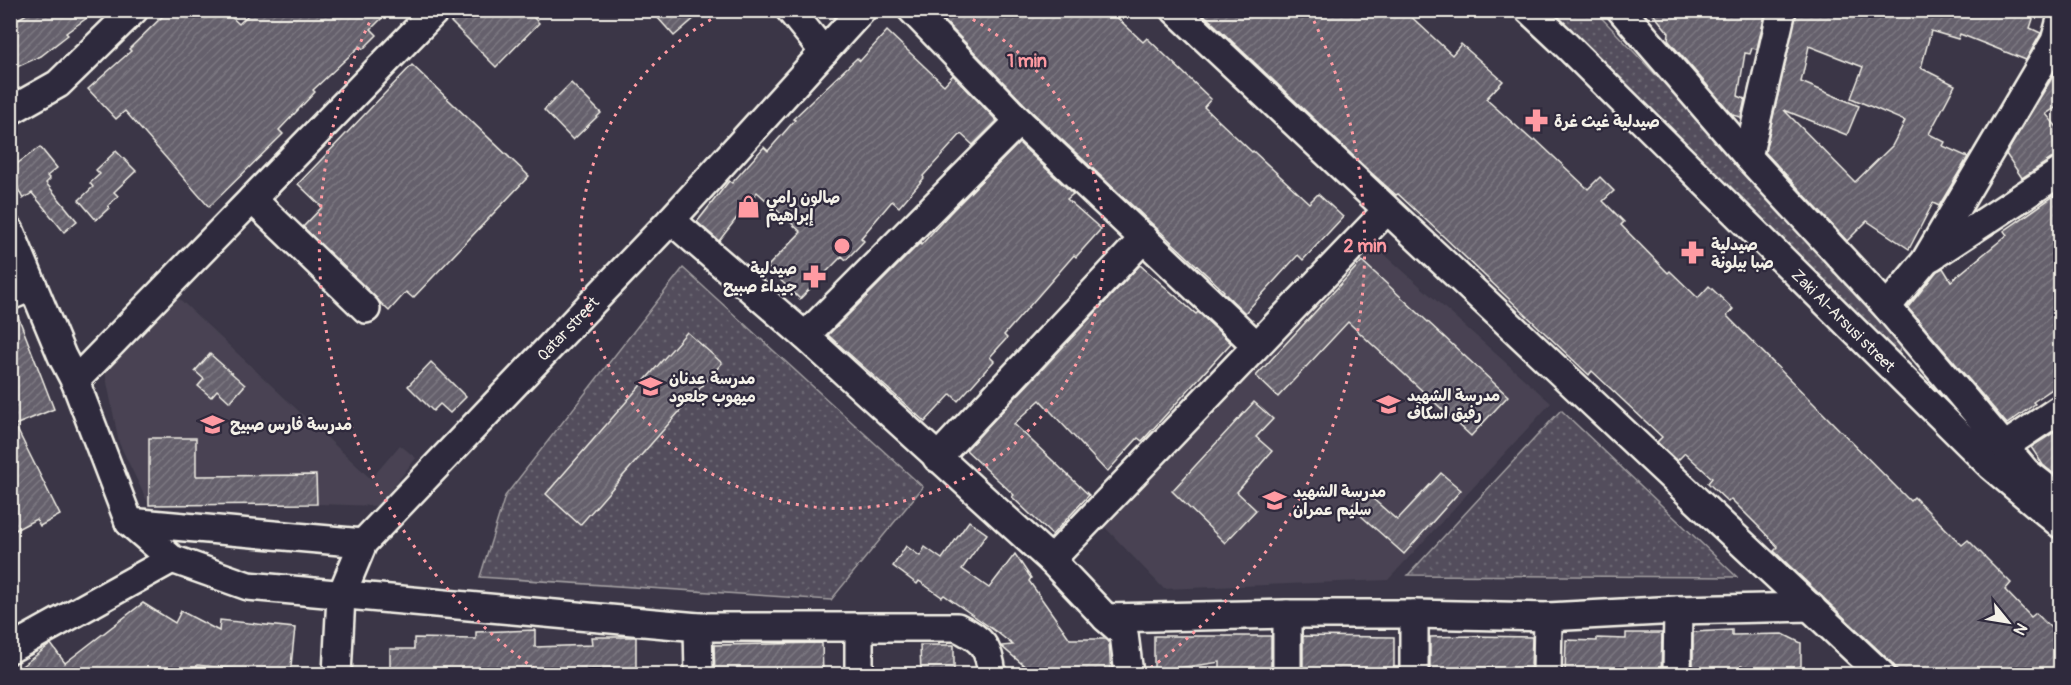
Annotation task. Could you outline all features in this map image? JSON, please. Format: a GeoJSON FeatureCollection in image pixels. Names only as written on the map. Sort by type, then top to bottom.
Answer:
{"type":"FeatureCollection","features":[{"type":"Feature","properties":{"kind":"street"},"geometry":{"type":"LineString","coordinates":[[10,111],[58,84],[134,10]]}},
{"type":"Feature","properties":{"kind":"street"},"geometry":{"type":"LineString","coordinates":[[75,381],[436,10]]}},
{"type":"Feature","properties":{"kind":"street"},"geometry":{"type":"LineString","coordinates":[[790,10],[824,52]]}},
{"type":"Feature","properties":{"kind":"street","name":"Qatar street"},"geometry":{"type":"LineString","coordinates":[[337,675],[341,596],[363,543],[671,220],[862,10]]}},
{"type":"Feature","properties":{"kind":"street"},"geometry":{"type":"LineString","coordinates":[[912,10],[1019,121],[1256,345]]}},
{"type":"Feature","properties":{"kind":"street"},"geometry":{"type":"LineString","coordinates":[[1175,10],[1881,675]]}},
{"type":"Feature","properties":{"kind":"street","name":"Zaki Al-Arsusi street"},"geometry":{"type":"LineString","coordinates":[[1529,10],[1991,466],[2061,524]]}},
{"type":"Feature","properties":{"kind":"street"},"geometry":{"type":"LineString","coordinates":[[1621,10],[1748,157],[1887,307],[2026,472],[2044,486],[2061,517]]}},
{"type":"Feature","properties":{"kind":"street"},"geometry":{"type":"LineString","coordinates":[[1748,157],[1782,10]]}},
{"type":"Feature","properties":{"kind":"street"},"geometry":{"type":"LineString","coordinates":[[1887,307],[1925,261],[2055,41],[2061,23]]}},
{"type":"Feature","properties":{"kind":"street"},"geometry":{"type":"LineString","coordinates":[[805,336],[1019,121]]}},
{"type":"Feature","properties":{"kind":"street"},"geometry":{"type":"LineString","coordinates":[[1925,261],[2061,172]]}},
{"type":"Feature","properties":{"kind":"street"},"geometry":{"type":"LineString","coordinates":[[252,199],[366,309]]}},
{"type":"Feature","properties":{"kind":"street"},"geometry":{"type":"LineString","coordinates":[[1050,560],[1386,211]]}},
{"type":"Feature","properties":{"kind":"street"},"geometry":{"type":"LineString","coordinates":[[671,220],[805,336],[1050,560],[1124,634],[1129,675]]}},
{"type":"Feature","properties":{"kind":"street"},"geometry":{"type":"LineString","coordinates":[[10,231],[22,291],[75,381],[129,522],[172,559],[248,586],[698,627],[957,627],[974,635],[987,649],[992,675]]}},
{"type":"Feature","properties":{"kind":"street"},"geometry":{"type":"LineString","coordinates":[[937,458],[1144,238]]}},
{"type":"Feature","properties":{"kind":"street"},"geometry":{"type":"LineString","coordinates":[[2005,446],[2061,409]]}},
{"type":"Feature","properties":{"kind":"street"},"geometry":{"type":"LineString","coordinates":[[129,522],[363,543]]}},
{"type":"Feature","properties":{"kind":"street"},"geometry":{"type":"LineString","coordinates":[[10,649],[172,559]]}},
{"type":"Feature","properties":{"kind":"street"},"geometry":{"type":"LineString","coordinates":[[1106,618],[1414,614],[1548,618],[1678,610],[1811,607]]}},
{"type":"Feature","properties":{"kind":"street"},"geometry":{"type":"LineString","coordinates":[[1677,675],[1678,610]]}},
{"type":"Feature","properties":{"kind":"street"},"geometry":{"type":"LineString","coordinates":[[1287,614],[1287,675]]}},
{"type":"Feature","properties":{"kind":"street"},"geometry":{"type":"LineString","coordinates":[[1414,614],[1414,675]]}},
{"type":"Feature","properties":{"kind":"street"},"geometry":{"type":"LineString","coordinates":[[1547,675],[1548,618]]}},
{"type":"Feature","properties":{"kind":"street"},"geometry":{"type":"LineString","coordinates":[[698,627],[699,675]]}},
{"type":"Feature","properties":{"kind":"street"},"geometry":{"type":"LineString","coordinates":[[859,628],[859,675]]}},
{"type":"Feature","properties":{"kind":"shaded area"},"geometry":{"type":"Polygon","coordinates":[[[1539,11],[1595,11],[1908,340],[1898,353],[1539,11]]]}},
{"type":"Feature","properties":{"kind":"shaded area"},"geometry":{"type":"Polygon","coordinates":[[[1373,244],[1551,403],[1388,580],[1164,589],[1098,520],[1373,244]]]}},
{"type":"Feature","properties":{"kind":"shaded area"},"geometry":{"type":"Polygon","coordinates":[[[683,268],[923,487],[831,600],[480,577],[505,496],[683,268]]]}},
{"type":"Feature","properties":{"kind":"shaded area"},"geometry":{"type":"Polygon","coordinates":[[[171,291],[371,479],[400,445],[416,458],[378,506],[149,505],[119,443],[103,362],[171,291]]]}},
{"type":"Feature","properties":{"kind":"shaded area"},"geometry":{"type":"Polygon","coordinates":[[[1561,410],[1737,577],[1408,575],[1561,410]]]}},
{"type":"Feature","properties":{"kind":"building"},"geometry":{"type":"Polygon","coordinates":[[[33,10],[98,10],[66,33],[68,35],[41,56],[10,70],[10,24],[33,10]]]}},
{"type":"Feature","properties":{"kind":"building"},"geometry":{"type":"Polygon","coordinates":[[[169,10],[224,10],[239,24],[253,10],[390,10],[371,29],[377,35],[363,49],[360,46],[313,90],[315,92],[279,130],[283,134],[209,207],[125,111],[116,119],[88,89],[131,51],[129,49],[169,10]]]}},
{"type":"Feature","properties":{"kind":"building"},"geometry":{"type":"Polygon","coordinates":[[[451,10],[526,10],[539,23],[496,67],[448,19],[451,10]]]}},
{"type":"Feature","properties":{"kind":"building"},"geometry":{"type":"Polygon","coordinates":[[[667,10],[704,10],[674,36],[658,18],[667,10]]]}},
{"type":"Feature","properties":{"kind":"building"},"geometry":{"type":"Polygon","coordinates":[[[934,10],[1109,10],[1143,42],[1147,38],[1211,99],[1204,107],[1309,203],[1318,194],[1343,217],[1303,260],[1298,255],[1245,313],[1030,110],[934,10]]]}},
{"type":"Feature","properties":{"kind":"building"},"geometry":{"type":"Polygon","coordinates":[[[1199,10],[1404,10],[1452,55],[1461,44],[1503,81],[1486,99],[1533,141],[1535,139],[1588,189],[1600,177],[1614,191],[1603,201],[1624,222],[1621,225],[1668,273],[1670,271],[1698,298],[1709,286],[1733,309],[1727,316],[1910,501],[1914,497],[1962,545],[1968,540],[2011,583],[2005,590],[2031,617],[2036,613],[2061,638],[2061,675],[1901,675],[1892,663],[1774,551],[1778,547],[1731,499],[1728,502],[1708,483],[1712,478],[1685,453],[1677,461],[1657,442],[1662,437],[1592,371],[1589,375],[1199,10]]]}},
{"type":"Feature","properties":{"kind":"building"},"geometry":{"type":"Polygon","coordinates":[[[1650,10],[1766,10],[1757,49],[1752,48],[1750,54],[1745,53],[1738,96],[1745,99],[1741,117],[1733,115],[1668,40],[1669,33],[1650,10]]]}},
{"type":"Feature","properties":{"kind":"building"},"geometry":{"type":"Polygon","coordinates":[[[1797,10],[2036,10],[2030,28],[2041,33],[2026,60],[1960,34],[1958,39],[1931,31],[1921,68],[1955,85],[1929,134],[1945,142],[1943,146],[1968,157],[1939,206],[1933,203],[1909,249],[1867,221],[1847,241],[1765,152],[1797,10]],[[1809,46],[1801,82],[1859,106],[1847,135],[1784,110],[1855,182],[1892,146],[1905,121],[1851,98],[1863,67],[1809,46]]]}},
{"type":"Feature","properties":{"kind":"building"},"geometry":{"type":"Polygon","coordinates":[[[887,31],[944,85],[953,75],[997,121],[973,145],[961,134],[899,207],[892,201],[861,238],[864,241],[846,260],[842,256],[800,299],[767,267],[801,232],[757,192],[719,241],[697,222],[729,181],[732,183],[764,147],[768,151],[795,120],[793,119],[857,58],[860,61],[887,31]]]}},
{"type":"Feature","properties":{"kind":"building"},"geometry":{"type":"Polygon","coordinates":[[[2061,63],[2061,104],[2046,114],[2061,132],[2061,156],[2051,159],[2022,178],[2006,154],[2061,63]]]}},
{"type":"Feature","properties":{"kind":"building"},"geometry":{"type":"Polygon","coordinates":[[[412,65],[529,176],[413,298],[406,292],[389,311],[303,227],[322,207],[298,184],[412,65]]]}},
{"type":"Feature","properties":{"kind":"building"},"geometry":{"type":"Polygon","coordinates":[[[571,83],[601,113],[573,140],[544,110],[571,83]]]}},
{"type":"Feature","properties":{"kind":"building"},"geometry":{"type":"Polygon","coordinates":[[[1019,143],[1073,194],[1067,199],[1101,229],[1076,257],[1074,255],[1004,335],[1007,338],[990,357],[994,361],[958,401],[951,394],[925,422],[828,335],[920,243],[921,245],[1019,143]]]}},
{"type":"Feature","properties":{"kind":"building"},"geometry":{"type":"Polygon","coordinates":[[[40,147],[57,168],[47,176],[50,179],[46,183],[77,221],[64,232],[32,193],[23,199],[10,172],[10,169],[40,147]]]}},
{"type":"Feature","properties":{"kind":"building"},"geometry":{"type":"Polygon","coordinates":[[[116,151],[136,171],[114,192],[118,196],[96,220],[79,200],[93,187],[90,183],[100,174],[96,170],[116,151]]]}},
{"type":"Feature","properties":{"kind":"building"},"geometry":{"type":"Polygon","coordinates":[[[2061,191],[2061,383],[2007,424],[1908,308],[1937,271],[1943,268],[1951,281],[2007,235],[2004,231],[2061,191]]]}},
{"type":"Feature","properties":{"kind":"building"},"geometry":{"type":"Polygon","coordinates":[[[1362,261],[1508,396],[1471,436],[1348,322],[1278,397],[1256,376],[1362,261]]]}},
{"type":"Feature","properties":{"kind":"building"},"geometry":{"type":"Polygon","coordinates":[[[1140,265],[1196,314],[1198,312],[1231,343],[1142,441],[1138,438],[1107,472],[1040,400],[1014,424],[1089,495],[1052,535],[966,450],[1140,265]]]}},
{"type":"Feature","properties":{"kind":"building"},"geometry":{"type":"Polygon","coordinates":[[[10,311],[16,311],[54,409],[15,425],[60,515],[40,526],[36,519],[10,533],[10,311]]]}},
{"type":"Feature","properties":{"kind":"building"},"geometry":{"type":"Polygon","coordinates":[[[687,332],[722,363],[580,525],[546,494],[687,332]]]}},
{"type":"Feature","properties":{"kind":"building"},"geometry":{"type":"Polygon","coordinates":[[[210,354],[245,385],[230,402],[217,390],[211,397],[198,386],[204,379],[195,371],[210,354]]]}},
{"type":"Feature","properties":{"kind":"building"},"geometry":{"type":"Polygon","coordinates":[[[431,362],[466,397],[450,413],[440,404],[433,411],[408,386],[431,362]]]}},
{"type":"Feature","properties":{"kind":"building"},"geometry":{"type":"Polygon","coordinates":[[[1254,402],[1273,419],[1256,437],[1272,451],[1237,492],[1256,510],[1225,543],[1172,491],[1254,402]]]}},
{"type":"Feature","properties":{"kind":"building"},"geometry":{"type":"Polygon","coordinates":[[[2061,428],[2061,484],[2043,465],[2031,447],[2061,428]]]}},
{"type":"Feature","properties":{"kind":"building"},"geometry":{"type":"Polygon","coordinates":[[[149,438],[196,438],[196,476],[316,475],[317,504],[149,505],[149,438]]]}},
{"type":"Feature","properties":{"kind":"building"},"geometry":{"type":"Polygon","coordinates":[[[1441,473],[1461,490],[1404,554],[1351,507],[1364,491],[1397,520],[1441,473]]]}},
{"type":"Feature","properties":{"kind":"building"},"geometry":{"type":"Polygon","coordinates":[[[969,521],[987,534],[962,569],[989,588],[1015,554],[1031,578],[1029,581],[1070,639],[1106,639],[1109,642],[1111,675],[1035,675],[1001,646],[1013,645],[998,633],[944,595],[942,597],[919,581],[917,584],[893,566],[906,546],[920,556],[925,547],[942,559],[969,521]]]}},
{"type":"Feature","properties":{"kind":"building"},"geometry":{"type":"Polygon","coordinates":[[[143,603],[175,623],[181,611],[219,631],[220,620],[295,628],[290,675],[197,665],[196,675],[10,675],[51,644],[65,663],[143,603]]]}},
{"type":"Feature","properties":{"kind":"building"},"geometry":{"type":"Polygon","coordinates":[[[535,630],[535,647],[592,645],[591,637],[636,637],[636,668],[580,669],[580,672],[528,675],[390,675],[390,649],[414,649],[414,638],[476,639],[476,632],[535,630]]]}},
{"type":"Feature","properties":{"kind":"building"},"geometry":{"type":"Polygon","coordinates":[[[1732,630],[1732,635],[1783,634],[1801,643],[1801,666],[1777,674],[1741,666],[1741,675],[1693,675],[1693,632],[1732,630]]]}},
{"type":"Feature","properties":{"kind":"building"},"geometry":{"type":"Polygon","coordinates":[[[1626,633],[1662,633],[1661,675],[1565,673],[1566,640],[1626,639],[1626,633]]]}},
{"type":"Feature","properties":{"kind":"building"},"geometry":{"type":"Polygon","coordinates":[[[1154,636],[1271,636],[1271,672],[1220,674],[1220,662],[1173,669],[1173,675],[1154,675],[1154,636]]]}},
{"type":"Feature","properties":{"kind":"building"},"geometry":{"type":"Polygon","coordinates":[[[1303,636],[1394,637],[1394,671],[1303,670],[1303,636]]]}},
{"type":"Feature","properties":{"kind":"building"},"geometry":{"type":"Polygon","coordinates":[[[1430,637],[1532,637],[1531,668],[1462,667],[1462,675],[1430,675],[1430,637]]]}},
{"type":"Feature","properties":{"kind":"building"},"geometry":{"type":"Polygon","coordinates":[[[822,643],[823,675],[715,675],[714,645],[822,643]]]}},
{"type":"Feature","properties":{"kind":"building"},"geometry":{"type":"Polygon","coordinates":[[[920,645],[954,645],[954,675],[921,675],[920,645]]]}},
{"type":"Feature","properties":{"kind":"place","name":"صيدلية غيث غرة"},"geometry":{"type":"Point","coordinates":[1536,121]}},
{"type":"Feature","properties":{"kind":"place","name":"صالون رامي إبراهيم"},"geometry":{"type":"Point","coordinates":[748,206]}},
{"type":"Feature","properties":{"kind":"place","name":"صيدلية صبا بيلونة"},"geometry":{"type":"Point","coordinates":[1693,253]}},
{"type":"Feature","properties":{"kind":"place","name":"صيدلية جيداء صبيح"},"geometry":{"type":"Point","coordinates":[815,277]}},
{"type":"Feature","properties":{"kind":"place","name":"مدرسة عدنان ميهوب جلعود"},"geometry":{"type":"Point","coordinates":[651,387]}},
{"type":"Feature","properties":{"kind":"place","name":"مدرسة الشهيد رفيق اسكاف"},"geometry":{"type":"Point","coordinates":[1389,404]}},
{"type":"Feature","properties":{"kind":"place","name":"مدرسة فارس صبيح"},"geometry":{"type":"Point","coordinates":[212,424]}},
{"type":"Feature","properties":{"kind":"place","name":"مدرسة الشهيد سليم عمران"},"geometry":{"type":"Point","coordinates":[1275,500]}}]}
